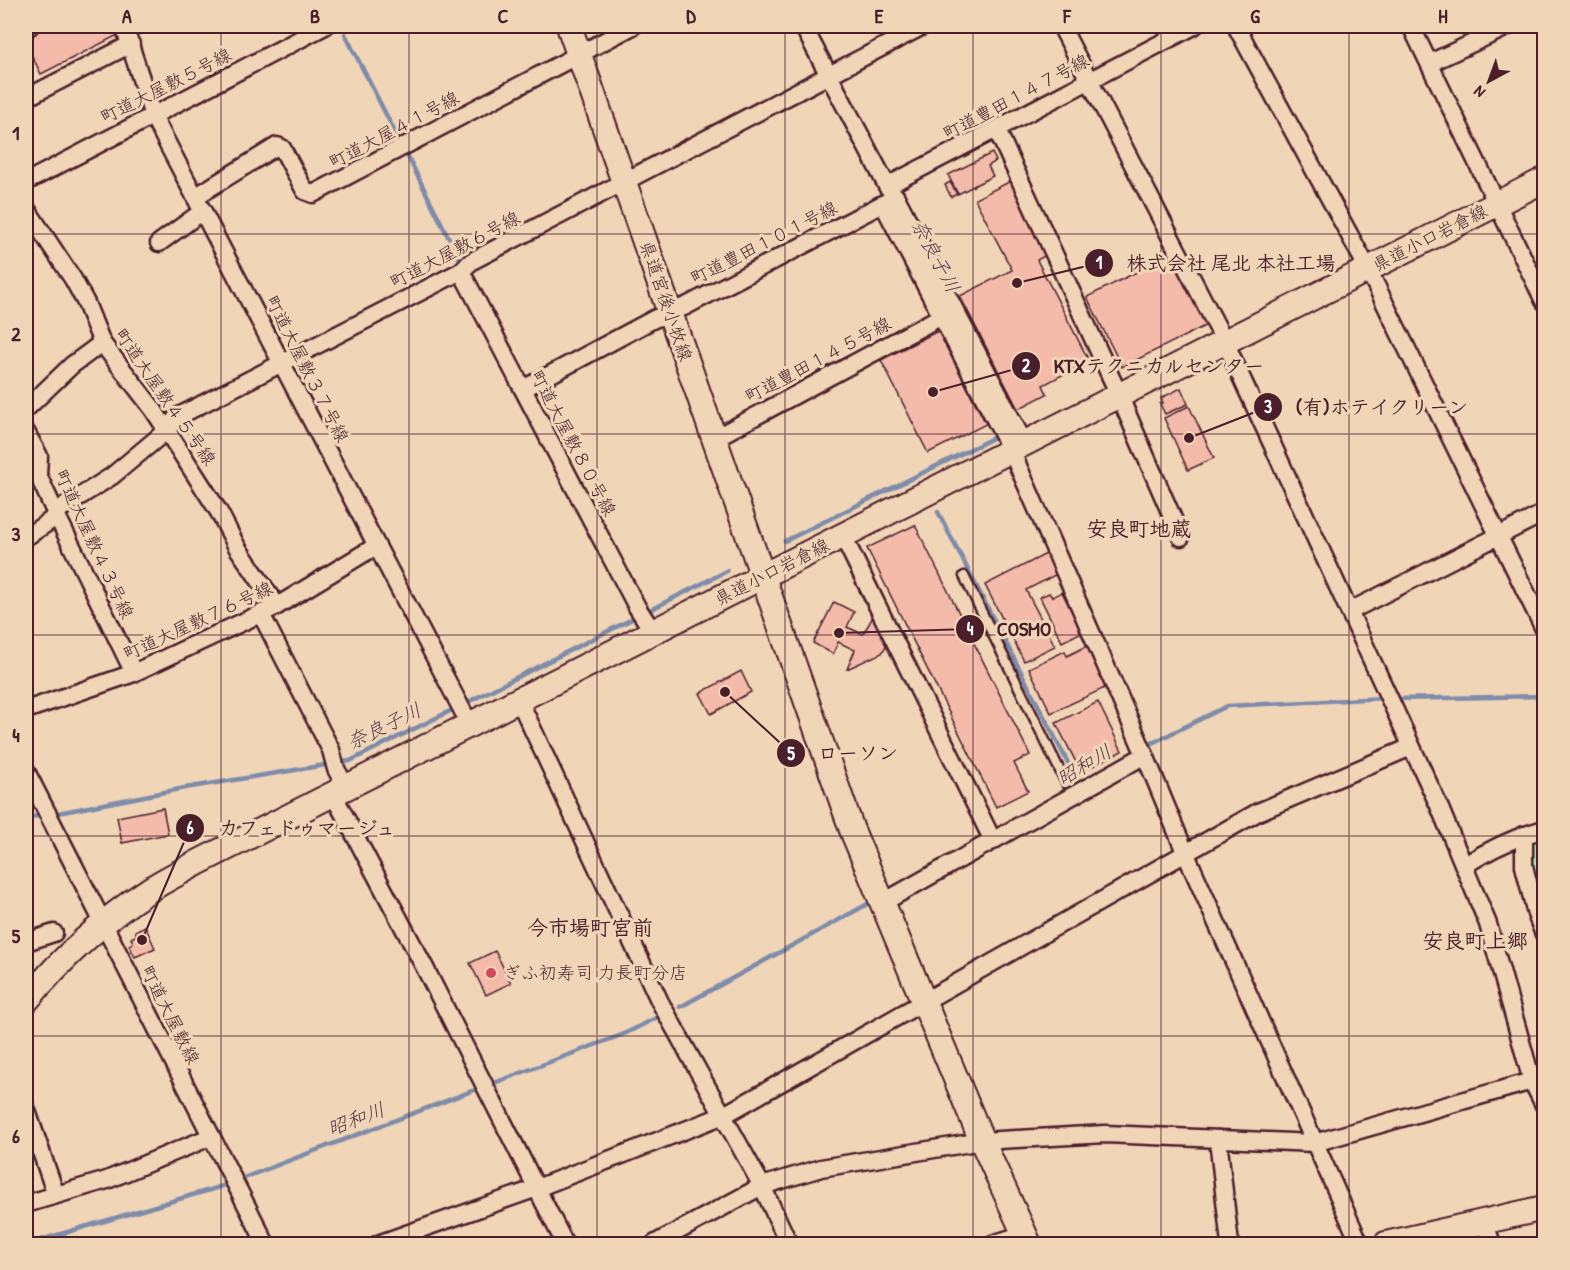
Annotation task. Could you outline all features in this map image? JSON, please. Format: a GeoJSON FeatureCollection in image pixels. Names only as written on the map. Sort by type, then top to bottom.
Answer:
{"type":"FeatureCollection","features":[{"type":"Feature","properties":{"kind":"main road","name":"県道宮後小牧線"},"geometry":{"type":"LineString","coordinates":[[568,26],[852,830],[982,1141],[1027,1239]]}},
{"type":"Feature","properties":{"kind":"main road","name":"県道小口岩倉線"},"geometry":{"type":"LineString","coordinates":[[26,1001],[59,964],[103,925],[151,889],[653,632],[766,584],[843,536],[1545,180]]}},
{"type":"Feature","properties":{"kind":"main road"},"geometry":{"type":"LineString","coordinates":[[1386,1245],[1545,1208]]}},
{"type":"Feature","properties":{"kind":"street"},"geometry":{"type":"LineString","coordinates":[[26,28],[30,26]]}},
{"type":"Feature","properties":{"kind":"street","name":"町道大屋敷３７号線"},"geometry":{"type":"LineString","coordinates":[[124,26],[153,116],[470,725]]}},
{"type":"Feature","properties":{"kind":"street","name":"町道大屋敷５号線"},"geometry":{"type":"LineString","coordinates":[[26,182],[325,26]]}},
{"type":"Feature","properties":{"kind":"street","name":"町道大屋４１号線"},"geometry":{"type":"LineString","coordinates":[[199,204],[277,146],[282,148],[305,191],[313,194],[633,26]]}},
{"type":"Feature","properties":{"kind":"street"},"geometry":{"type":"LineString","coordinates":[[803,26],[947,313],[1018,447],[1185,852],[1360,1245]]}},
{"type":"Feature","properties":{"kind":"street","name":"町道大屋敷６号線"},"geometry":{"type":"LineString","coordinates":[[26,537],[50,521],[60,509],[112,476],[166,431],[177,417],[461,271],[472,261],[923,26]]}},
{"type":"Feature","properties":{"kind":"street"},"geometry":{"type":"LineString","coordinates":[[1061,26],[1225,342],[1465,864],[1488,924],[1532,1081],[1545,1105]]}},
{"type":"Feature","properties":{"kind":"street","name":"町道豊田１４７号線"},"geometry":{"type":"LineString","coordinates":[[888,196],[997,130],[1091,85],[1194,26]]}},
{"type":"Feature","properties":{"kind":"street"},"geometry":{"type":"LineString","coordinates":[[1236,26],[1368,269],[1545,629]]}},
{"type":"Feature","properties":{"kind":"street"},"geometry":{"type":"LineString","coordinates":[[1411,26],[1545,301]]}},
{"type":"Feature","properties":{"kind":"street"},"geometry":{"type":"LineString","coordinates":[[1429,61],[1509,26]]}},
{"type":"Feature","properties":{"kind":"street"},"geometry":{"type":"LineString","coordinates":[[26,98],[131,44]]}},
{"type":"Feature","properties":{"kind":"street"},"geometry":{"type":"LineString","coordinates":[[997,130],[1182,537]]}},
{"type":"Feature","properties":{"kind":"street","name":"町道豊田１０１号線"},"geometry":{"type":"LineString","coordinates":[[523,389],[888,196]]}},
{"type":"Feature","properties":{"kind":"street"},"geometry":{"type":"LineString","coordinates":[[159,243],[199,204]]}},
{"type":"Feature","properties":{"kind":"street","name":"町道大屋敷４５号線"},"geometry":{"type":"LineString","coordinates":[[26,208],[74,279],[102,343],[153,409],[206,491],[237,547],[277,606]]}},
{"type":"Feature","properties":{"kind":"street","name":"町道大屋敷８０号線"},"geometry":{"type":"LineString","coordinates":[[461,271],[637,607],[653,632]]}},
{"type":"Feature","properties":{"kind":"street","name":"町道豊田１４５号線"},"geometry":{"type":"LineString","coordinates":[[714,438],[947,313]]}},
{"type":"Feature","properties":{"kind":"street"},"geometry":{"type":"LineString","coordinates":[[26,409],[72,365],[102,343]]}},
{"type":"Feature","properties":{"kind":"street","name":"町道大屋敷４３号線"},"geometry":{"type":"LineString","coordinates":[[26,432],[39,456],[38,475],[134,673]]}},
{"type":"Feature","properties":{"kind":"street"},"geometry":{"type":"LineString","coordinates":[[1350,611],[1545,513]]}},
{"type":"Feature","properties":{"kind":"street"},"geometry":{"type":"LineString","coordinates":[[843,536],[990,836]]}},
{"type":"Feature","properties":{"kind":"street","name":"町道大屋敷７６号線"},"geometry":{"type":"LineString","coordinates":[[26,710],[134,673],[261,614],[376,546]]}},
{"type":"Feature","properties":{"kind":"street"},"geometry":{"type":"LineString","coordinates":[[261,614],[331,750],[339,791],[378,877],[565,1245]]}},
{"type":"Feature","properties":{"kind":"street"},"geometry":{"type":"LineString","coordinates":[[519,700],[660,1002],[762,1186],[789,1245]]}},
{"type":"Feature","properties":{"kind":"street"},"geometry":{"type":"LineString","coordinates":[[378,1245],[537,1188],[724,1115],[1258,812],[1411,747]]}},
{"type":"Feature","properties":{"kind":"street"},"geometry":{"type":"LineString","coordinates":[[880,898],[1142,749]]}},
{"type":"Feature","properties":{"kind":"street","name":"町道大屋敷線"},"geometry":{"type":"LineString","coordinates":[[26,771],[266,1245]]}},
{"type":"Feature","properties":{"kind":"street"},"geometry":{"type":"LineString","coordinates":[[1465,864],[1487,851],[1524,835],[1545,830]]}},
{"type":"Feature","properties":{"kind":"street"},"geometry":{"type":"LineString","coordinates":[[1524,835],[1524,866],[1536,914],[1545,934]]}},
{"type":"Feature","properties":{"kind":"street"},"geometry":{"type":"LineString","coordinates":[[26,942],[54,933]]}},
{"type":"Feature","properties":{"kind":"street"},"geometry":{"type":"LineString","coordinates":[[654,1245],[762,1186],[821,1168],[982,1141],[1105,1134],[1314,1143],[1532,1081]]}},
{"type":"Feature","properties":{"kind":"street"},"geometry":{"type":"LineString","coordinates":[[26,1108],[56,1195]]}},
{"type":"Feature","properties":{"kind":"street"},"geometry":{"type":"LineString","coordinates":[[26,1204],[107,1180],[210,1137]]}},
{"type":"Feature","properties":{"kind":"street"},"geometry":{"type":"LineString","coordinates":[[1218,1139],[1230,1245]]}},
{"type":"Feature","properties":{"kind":"street"},"geometry":{"type":"LineString","coordinates":[[1484,1221],[1492,1245]]}},
{"type":"Feature","properties":{"kind":"street"},"geometry":{"type":"LineString","coordinates":[[992,1245],[1027,1239]]}},
{"type":"Feature","properties":{"kind":"lane"},"geometry":{"type":"LineString","coordinates":[[964,576],[1066,783]]}},
{"type":"Feature","properties":{"kind":"green space"},"geometry":{"type":"Polygon","coordinates":[[[1541,830],[1544,845],[1544,910],[1536,914],[1524,835],[1541,830]]]}},
{"type":"Feature","properties":{"kind":"building"},"geometry":{"type":"Polygon","coordinates":[[[47,26],[113,26],[118,35],[41,74],[26,44],[26,37],[47,26]]]}},
{"type":"Feature","properties":{"kind":"building"},"geometry":{"type":"Polygon","coordinates":[[[992,153],[996,161],[988,166],[993,176],[958,194],[948,175],[992,153]]]}},
{"type":"Feature","properties":{"kind":"building"},"geometry":{"type":"Polygon","coordinates":[[[1011,181],[1048,254],[1037,260],[1089,361],[1043,385],[1047,394],[1018,409],[960,296],[1012,270],[975,199],[1011,181]]]}},
{"type":"Feature","properties":{"kind":"building"},"geometry":{"type":"Polygon","coordinates":[[[950,182],[957,194],[951,197],[945,185],[950,182]]]}},
{"type":"Feature","properties":{"kind":"building"},"geometry":{"type":"Polygon","coordinates":[[[1172,254],[1207,325],[1122,367],[1087,297],[1172,254]]]}},
{"type":"Feature","properties":{"kind":"building"},"geometry":{"type":"Polygon","coordinates":[[[938,331],[986,424],[928,453],[881,360],[938,331]]]}},
{"type":"Feature","properties":{"kind":"building"},"geometry":{"type":"Polygon","coordinates":[[[1181,388],[1188,404],[1165,414],[1160,404],[1163,403],[1161,398],[1181,388]]]}},
{"type":"Feature","properties":{"kind":"building"},"geometry":{"type":"Polygon","coordinates":[[[1189,406],[1214,458],[1188,470],[1164,418],[1189,406]]]}},
{"type":"Feature","properties":{"kind":"building"},"geometry":{"type":"Polygon","coordinates":[[[915,525],[1030,755],[1014,763],[1028,791],[996,807],[867,548],[915,525]]]}},
{"type":"Feature","properties":{"kind":"building"},"geometry":{"type":"Polygon","coordinates":[[[1046,554],[1057,574],[1026,590],[1055,646],[1024,661],[985,585],[1046,554]]]}},
{"type":"Feature","properties":{"kind":"building"},"geometry":{"type":"Polygon","coordinates":[[[1062,592],[1082,632],[1062,642],[1040,597],[1049,593],[1052,597],[1062,592]]]}},
{"type":"Feature","properties":{"kind":"building"},"geometry":{"type":"Polygon","coordinates":[[[834,602],[854,612],[847,627],[863,634],[874,615],[888,642],[882,653],[847,669],[855,650],[838,642],[833,654],[813,643],[834,602]]]}},
{"type":"Feature","properties":{"kind":"building"},"geometry":{"type":"Polygon","coordinates":[[[1087,646],[1107,687],[1051,713],[1029,668],[1065,651],[1067,656],[1087,646]]]}},
{"type":"Feature","properties":{"kind":"building"},"geometry":{"type":"Polygon","coordinates":[[[741,671],[751,692],[711,714],[700,693],[741,671]]]}},
{"type":"Feature","properties":{"kind":"building"},"geometry":{"type":"Polygon","coordinates":[[[1098,702],[1122,751],[1081,772],[1056,723],[1098,702]]]}},
{"type":"Feature","properties":{"kind":"building"},"geometry":{"type":"Polygon","coordinates":[[[163,808],[168,834],[122,843],[117,817],[163,808]]]}},
{"type":"Feature","properties":{"kind":"building"},"geometry":{"type":"Polygon","coordinates":[[[145,926],[155,948],[135,957],[129,945],[133,943],[131,938],[137,935],[135,931],[145,926]]]}},
{"type":"Feature","properties":{"kind":"building","name":"ぎふ初寿司 力長町分店"},"geometry":{"type":"Polygon","coordinates":[[[495,951],[511,983],[486,995],[470,963],[495,951]]]}},
{"type":"Feature","properties":{"kind":"waterway"},"geometry":{"type":"LineString","coordinates":[[132,37],[153,26]]}},
{"type":"Feature","properties":{"kind":"waterway","name":"奈良子川"},"geometry":{"type":"LineString","coordinates":[[1197,33],[1210,26]]}},
{"type":"Feature","properties":{"kind":"waterway"},"geometry":{"type":"LineString","coordinates":[[345,34],[401,144]]}},
{"type":"Feature","properties":{"kind":"waterway"},"geometry":{"type":"LineString","coordinates":[[406,153],[462,264]]}},
{"type":"Feature","properties":{"kind":"waterway","name":"奈良子川"},"geometry":{"type":"LineString","coordinates":[[785,541],[999,435]]}},
{"type":"Feature","properties":{"kind":"waterway"},"geometry":{"type":"LineString","coordinates":[[938,512],[1080,786]]}},
{"type":"Feature","properties":{"kind":"waterway","name":"奈良子川"},"geometry":{"type":"LineString","coordinates":[[464,704],[727,571]]}},
{"type":"Feature","properties":{"kind":"waterway","name":"昭和川"},"geometry":{"type":"LineString","coordinates":[[1394,699],[1544,696]]}},
{"type":"Feature","properties":{"kind":"waterway","name":"昭和川"},"geometry":{"type":"LineString","coordinates":[[1146,746],[1227,706],[1385,698]]}},
{"type":"Feature","properties":{"kind":"waterway","name":"奈良子川"},"geometry":{"type":"LineString","coordinates":[[53,814],[185,788],[350,761],[456,708]]}},
{"type":"Feature","properties":{"kind":"waterway","name":"奈良子川"},"geometry":{"type":"LineString","coordinates":[[26,818],[45,815]]}},
{"type":"Feature","properties":{"kind":"waterway","name":"昭和川"},"geometry":{"type":"LineString","coordinates":[[680,1007],[875,900]]}},
{"type":"Feature","properties":{"kind":"waterway","name":"昭和川"},"geometry":{"type":"LineString","coordinates":[[494,1083],[624,1034],[662,1015]]}},
{"type":"Feature","properties":{"kind":"waterway","name":"昭和川"},"geometry":{"type":"LineString","coordinates":[[246,1177],[477,1089]]}},
{"type":"Feature","properties":{"kind":"waterway","name":"昭和川"},"geometry":{"type":"LineString","coordinates":[[27,1244],[223,1186]]}},
{"type":"Feature","properties":{"kind":"place","name":"株式会社 尾北 本社工場"},"geometry":{"type":"Point","coordinates":[1017,283]}},
{"type":"Feature","properties":{"kind":"place","name":"KTXテクニカルセンター"},"geometry":{"type":"Point","coordinates":[933,392]}},
{"type":"Feature","properties":{"kind":"place","name":"(有)ホテイクリーン"},"geometry":{"type":"Point","coordinates":[1189,438]}},
{"type":"Feature","properties":{"kind":"place","name":"COSMO"},"geometry":{"type":"Point","coordinates":[839,633]}},
{"type":"Feature","properties":{"kind":"place","name":"ローソン"},"geometry":{"type":"Point","coordinates":[725,692]}},
{"type":"Feature","properties":{"kind":"place","name":"カフェドゥマージュ"},"geometry":{"type":"Point","coordinates":[142,940]}},
{"type":"Feature","properties":{"kind":"place","name":"ぎふ初寿司 力長町分店"},"geometry":{"type":"Point","coordinates":[491,973]}},
{"type":"Feature","properties":{"kind":"district","name":"安良町地蔵"},"geometry":{"type":"Point","coordinates":[1139,529]}},
{"type":"Feature","properties":{"kind":"district","name":"今市場町宮前"},"geometry":{"type":"Point","coordinates":[590,928]}},
{"type":"Feature","properties":{"kind":"district","name":"安良町上郷"},"geometry":{"type":"Point","coordinates":[1475,941]}}]}
